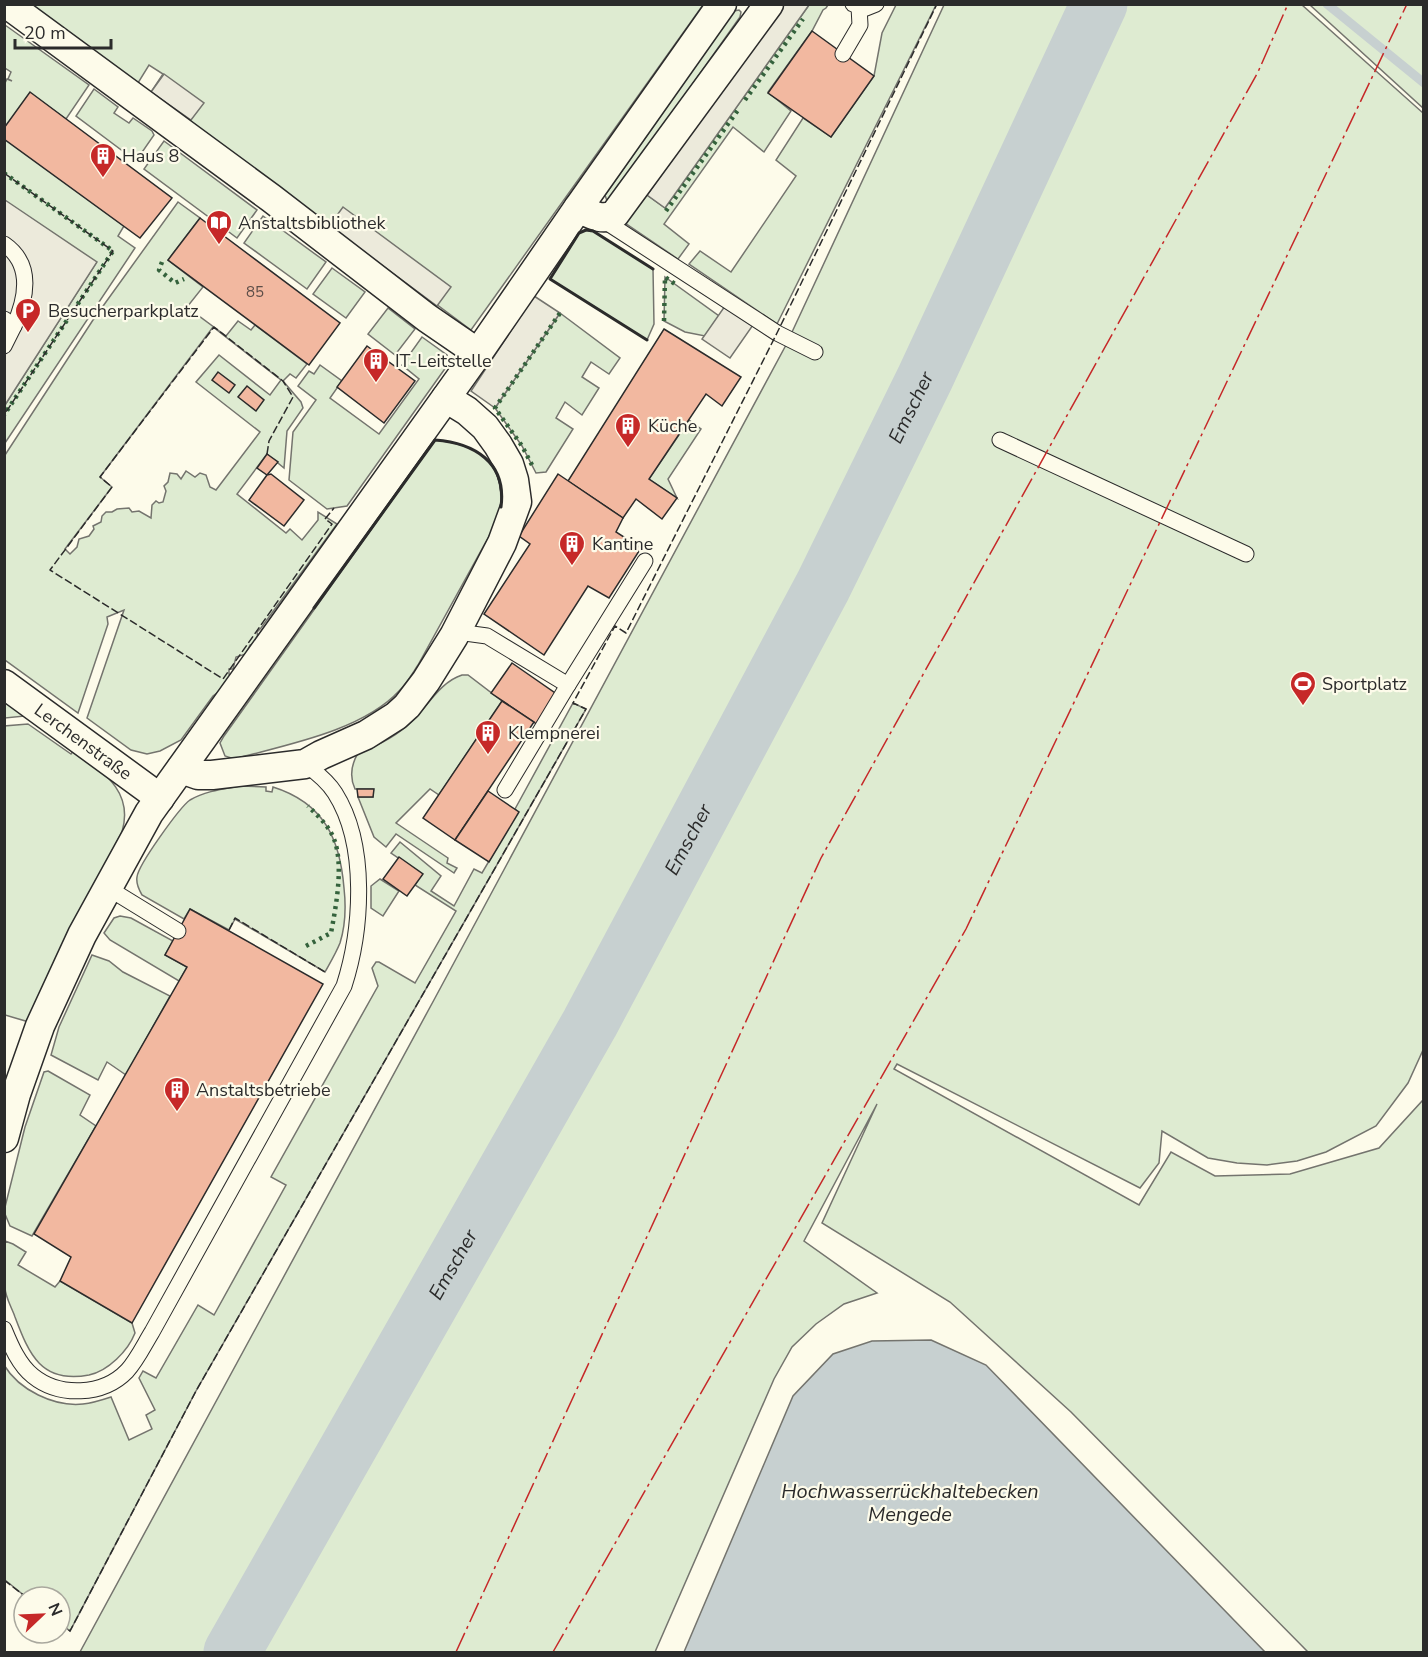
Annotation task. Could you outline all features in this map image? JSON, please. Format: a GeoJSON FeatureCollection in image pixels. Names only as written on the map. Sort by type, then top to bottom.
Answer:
{"type":"FeatureCollection","features":[{"type":"Feature","properties":{"kind":"street"},"geometry":{"type":"LineString","coordinates":[[7,4],[271,198],[427,318],[478,353]]}},
{"type":"Feature","properties":{"kind":"street"},"geometry":{"type":"LineString","coordinates":[[4,1138],[16,1094],[40,1026],[82,935],[149,813],[478,353],[589,213],[722,4]]}},
{"type":"Feature","properties":{"kind":"street"},"geometry":{"type":"LineString","coordinates":[[589,213],[610,217],[617,212],[769,4]]}},
{"type":"Feature","properties":{"kind":"street"},"geometry":{"type":"LineString","coordinates":[[181,769],[198,775],[212,775],[305,764],[366,735],[396,716],[407,706],[426,681],[453,636],[502,543],[517,502],[514,480],[498,445],[485,427],[467,411],[446,398]]}},
{"type":"Feature","properties":{"kind":"street","name":"Lerchenstraße"},"geometry":{"type":"LineString","coordinates":[[4,684],[160,798]]}},
{"type":"Feature","properties":{"kind":"lane"},"geometry":{"type":"LineString","coordinates":[[843,54],[860,25],[856,6],[866,8],[876,4]]}},
{"type":"Feature","properties":{"kind":"lane"},"geometry":{"type":"LineString","coordinates":[[589,213],[777,333],[816,352]]}},
{"type":"Feature","properties":{"kind":"lane"},"geometry":{"type":"LineString","coordinates":[[4,244],[20,259],[24,270],[25,290],[23,303],[10,322],[4,346]]}},
{"type":"Feature","properties":{"kind":"lane"},"geometry":{"type":"LineString","coordinates":[[1000,440],[1246,554]]}},
{"type":"Feature","properties":{"kind":"lane"},"geometry":{"type":"LineString","coordinates":[[505,790],[645,561]]}},
{"type":"Feature","properties":{"kind":"lane"},"geometry":{"type":"LineString","coordinates":[[453,636],[465,633],[487,636],[568,685]]}},
{"type":"Feature","properties":{"kind":"lane"},"geometry":{"type":"LineString","coordinates":[[4,1329],[20,1362],[33,1376],[59,1389],[70,1391],[101,1387],[126,1372],[158,1321],[344,986],[356,944],[358,898],[356,853],[348,821],[334,792],[315,771],[305,764]]}},
{"type":"Feature","properties":{"kind":"lane"},"geometry":{"type":"LineString","coordinates":[[108,888],[178,931]]}},
{"type":"Feature","properties":{"kind":"green space"},"geometry":{"type":"Polygon","coordinates":[[[30,5],[703,5],[471,330],[151,92],[163,74],[149,65],[138,83],[30,5]]]}},
{"type":"Feature","properties":{"kind":"green space"},"geometry":{"type":"Polygon","coordinates":[[[809,5],[828,5],[768,92],[791,111],[764,152],[733,127],[664,224],[689,244],[678,259],[625,223],[647,195],[665,208],[809,5]]]}},
{"type":"Feature","properties":{"kind":"green space"},"geometry":{"type":"Polygon","coordinates":[[[896,5],[936,5],[777,324],[689,264],[700,251],[731,272],[796,176],[776,160],[803,118],[831,137],[874,76],[882,33],[896,5]]]}},
{"type":"Feature","properties":{"kind":"green space"},"geometry":{"type":"Polygon","coordinates":[[[944,5],[1302,5],[1423,113],[1423,1050],[1408,1083],[1376,1126],[1326,1152],[1297,1161],[1267,1165],[1208,1158],[1162,1131],[1159,1163],[1140,1188],[897,1064],[894,1069],[1139,1205],[1171,1152],[1215,1176],[1290,1174],[1379,1148],[1423,1100],[1423,1652],[1308,1652],[1071,1412],[950,1302],[822,1223],[877,1104],[804,1241],[877,1293],[844,1304],[816,1324],[792,1347],[774,1379],[655,1652],[80,1652],[786,345],[944,5]]]}},
{"type":"Feature","properties":{"kind":"green space"},"geometry":{"type":"Polygon","coordinates":[[[1310,5],[1423,5],[1423,108],[1310,5]]]}},
{"type":"Feature","properties":{"kind":"green space"},"geometry":{"type":"Polygon","coordinates":[[[739,10],[740,17],[612,198],[607,201],[605,195],[734,11],[739,10]]]}},
{"type":"Feature","properties":{"kind":"green space"},"geometry":{"type":"Polygon","coordinates":[[[5,25],[89,85],[66,119],[30,93],[5,128],[5,83],[7,79],[12,81],[8,79],[11,72],[5,68],[5,25]]]}},
{"type":"Feature","properties":{"kind":"green space"},"geometry":{"type":"Polygon","coordinates":[[[94,89],[118,107],[114,113],[129,123],[133,118],[152,131],[154,135],[136,161],[76,116],[94,89]]]}},
{"type":"Feature","properties":{"kind":"green space"},"geometry":{"type":"Polygon","coordinates":[[[5,139],[124,226],[118,236],[135,248],[5,443],[5,405],[96,263],[5,201],[5,139]]]}},
{"type":"Feature","properties":{"kind":"green space"},"geometry":{"type":"Polygon","coordinates":[[[164,141],[257,210],[237,238],[144,169],[164,141]]]}},
{"type":"Feature","properties":{"kind":"green space"},"geometry":{"type":"Polygon","coordinates":[[[178,202],[200,218],[168,260],[203,287],[187,307],[226,336],[238,321],[251,330],[255,325],[307,364],[296,378],[290,374],[283,381],[301,402],[303,408],[287,431],[284,468],[267,454],[237,494],[286,533],[290,529],[302,540],[318,520],[318,512],[337,524],[257,632],[258,639],[255,643],[250,645],[246,654],[236,657],[233,669],[229,669],[231,677],[220,694],[213,696],[181,740],[160,751],[147,754],[131,750],[87,718],[124,610],[107,617],[108,624],[78,713],[5,660],[5,455],[93,320],[178,202]],[[213,327],[100,477],[112,487],[65,549],[70,554],[77,547],[79,539],[89,536],[94,529],[93,526],[101,522],[106,512],[129,508],[132,512],[139,511],[151,518],[152,505],[156,501],[163,502],[166,491],[164,486],[168,482],[170,473],[177,474],[181,479],[186,471],[195,477],[200,473],[206,475],[210,487],[216,490],[260,432],[196,382],[219,355],[270,395],[281,380],[213,327]]]}},
{"type":"Feature","properties":{"kind":"green space"},"geometry":{"type":"Polygon","coordinates":[[[263,216],[326,262],[307,289],[244,243],[263,216]]]}},
{"type":"Feature","properties":{"kind":"green space"},"geometry":{"type":"Polygon","coordinates":[[[586,230],[593,231],[653,269],[654,324],[647,340],[550,279],[579,233],[586,230]]]}},
{"type":"Feature","properties":{"kind":"green space"},"geometry":{"type":"Polygon","coordinates":[[[332,268],[365,292],[346,318],[313,294],[332,268]]]}},
{"type":"Feature","properties":{"kind":"green space"},"geometry":{"type":"Polygon","coordinates":[[[665,277],[719,316],[705,336],[685,332],[664,321],[665,277]]]}},
{"type":"Feature","properties":{"kind":"green space"},"geometry":{"type":"Polygon","coordinates":[[[388,308],[415,329],[395,355],[368,334],[388,308]]]}},
{"type":"Feature","properties":{"kind":"green space"},"geometry":{"type":"Polygon","coordinates":[[[560,313],[620,358],[609,374],[591,362],[582,377],[599,388],[582,415],[565,402],[556,418],[573,429],[546,472],[536,473],[522,446],[495,408],[560,313]]]}},
{"type":"Feature","properties":{"kind":"green space"},"geometry":{"type":"Polygon","coordinates":[[[422,337],[447,355],[449,363],[347,506],[327,509],[289,480],[293,432],[316,400],[298,386],[309,371],[314,374],[320,365],[342,381],[330,398],[379,434],[419,379],[402,365],[422,337]]]}},
{"type":"Feature","properties":{"kind":"green space"},"geometry":{"type":"Polygon","coordinates":[[[689,420],[701,429],[668,479],[677,498],[649,479],[689,420]]]}},
{"type":"Feature","properties":{"kind":"green space"},"geometry":{"type":"Polygon","coordinates":[[[435,440],[467,447],[479,453],[489,462],[496,472],[501,500],[499,518],[418,665],[399,691],[365,717],[299,742],[234,759],[225,756],[220,743],[224,736],[435,440]]]}},
{"type":"Feature","properties":{"kind":"green space"},"geometry":{"type":"Polygon","coordinates":[[[462,675],[468,675],[502,701],[439,795],[430,789],[396,823],[448,858],[447,863],[457,868],[454,873],[396,834],[386,847],[374,837],[358,797],[373,797],[373,789],[355,789],[352,771],[358,753],[399,732],[447,683],[462,675]]]}},
{"type":"Feature","properties":{"kind":"green space"},"geometry":{"type":"Polygon","coordinates":[[[4,701],[25,716],[5,718],[4,701]]]}},
{"type":"Feature","properties":{"kind":"green space"},"geometry":{"type":"Polygon","coordinates":[[[573,703],[586,709],[196,1391],[72,1627],[72,1585],[12,1586],[5,1580],[4,1365],[28,1389],[49,1400],[83,1404],[111,1397],[129,1440],[152,1429],[146,1415],[155,1410],[139,1378],[143,1371],[156,1378],[198,1305],[214,1315],[286,1185],[271,1177],[378,986],[372,968],[376,962],[379,962],[415,983],[456,911],[415,885],[422,874],[391,853],[400,842],[441,876],[431,891],[454,906],[474,869],[482,873],[518,812],[515,809],[573,703]]]}},
{"type":"Feature","properties":{"kind":"green space"},"geometry":{"type":"Polygon","coordinates":[[[28,724],[71,754],[74,750],[105,775],[120,794],[125,818],[122,832],[69,932],[29,1022],[5,1015],[4,726],[28,724]]]}},
{"type":"Feature","properties":{"kind":"green space"},"geometry":{"type":"Polygon","coordinates":[[[240,786],[266,787],[266,791],[272,792],[273,787],[291,794],[317,813],[333,839],[342,870],[345,916],[340,943],[325,972],[235,919],[229,930],[190,909],[184,919],[142,895],[140,891],[137,879],[144,861],[185,805],[202,794],[240,786]]]}},
{"type":"Feature","properties":{"kind":"green space"},"geometry":{"type":"Polygon","coordinates":[[[380,879],[399,891],[383,916],[371,908],[371,886],[380,879]]]}},
{"type":"Feature","properties":{"kind":"green space"},"geometry":{"type":"Polygon","coordinates":[[[120,916],[131,918],[173,941],[165,955],[187,967],[179,981],[110,940],[104,933],[114,918],[120,916]]]}},
{"type":"Feature","properties":{"kind":"green space"},"geometry":{"type":"Polygon","coordinates":[[[92,955],[109,961],[123,972],[170,996],[126,1075],[107,1062],[98,1080],[51,1055],[59,1027],[92,955]]]}},
{"type":"Feature","properties":{"kind":"green space"},"geometry":{"type":"Polygon","coordinates":[[[48,1071],[90,1095],[80,1115],[96,1126],[32,1236],[10,1226],[5,1207],[25,1127],[44,1072],[48,1071]]]}},
{"type":"Feature","properties":{"kind":"green space"},"geometry":{"type":"Polygon","coordinates":[[[5,1241],[26,1252],[18,1265],[55,1287],[60,1281],[132,1323],[135,1333],[132,1340],[110,1365],[96,1373],[73,1377],[59,1375],[39,1363],[26,1343],[6,1295],[5,1241]]]}},
{"type":"Feature","properties":{"kind":"shaded area"},"geometry":{"type":"Polygon","coordinates":[[[782,5],[809,5],[665,208],[647,195],[782,5]]]}},
{"type":"Feature","properties":{"kind":"shaded area"},"geometry":{"type":"Polygon","coordinates":[[[164,74],[204,103],[191,120],[151,92],[164,74]]]}},
{"type":"Feature","properties":{"kind":"shaded area","name":"Besucherparkplatz"},"geometry":{"type":"Polygon","coordinates":[[[5,200],[97,262],[5,405],[5,200]]]}},
{"type":"Feature","properties":{"kind":"shaded area"},"geometry":{"type":"Polygon","coordinates":[[[343,207],[451,287],[437,306],[329,226],[343,207]]]}},
{"type":"Feature","properties":{"kind":"shaded area"},"geometry":{"type":"Polygon","coordinates":[[[534,296],[560,313],[495,408],[471,391],[534,296]]]}},
{"type":"Feature","properties":{"kind":"shaded area"},"geometry":{"type":"Polygon","coordinates":[[[725,306],[753,325],[730,358],[702,339],[725,306]]]}},
{"type":"Feature","properties":{"kind":"water","name":"Hochwasserrückhaltebecken Mengede"},"geometry":{"type":"Polygon","coordinates":[[[931,1340],[986,1365],[1265,1652],[684,1652],[793,1396],[833,1354],[872,1341],[931,1340]]]}},
{"type":"Feature","properties":{"kind":"building"},"geometry":{"type":"Polygon","coordinates":[[[812,31],[874,76],[831,137],[768,93],[812,31]]]}},
{"type":"Feature","properties":{"kind":"building","name":"Haus 8"},"geometry":{"type":"Polygon","coordinates":[[[30,92],[172,198],[140,238],[4,139],[4,128],[30,92]]]}},
{"type":"Feature","properties":{"kind":"building"},"geometry":{"type":"Polygon","coordinates":[[[200,218],[340,323],[309,365],[168,260],[200,218]]]}},
{"type":"Feature","properties":{"kind":"building","name":"Küche"},"geometry":{"type":"Polygon","coordinates":[[[664,329],[741,377],[722,406],[706,394],[649,479],[677,498],[662,519],[636,499],[623,518],[568,481],[664,329]]]}},
{"type":"Feature","properties":{"kind":"building","name":"IT-Leitstelle"},"geometry":{"type":"Polygon","coordinates":[[[367,346],[415,381],[384,423],[337,387],[367,346]]]}},
{"type":"Feature","properties":{"kind":"building"},"geometry":{"type":"Polygon","coordinates":[[[218,372],[235,385],[229,393],[212,380],[218,372]]]}},
{"type":"Feature","properties":{"kind":"building"},"geometry":{"type":"Polygon","coordinates":[[[247,386],[264,400],[256,411],[238,397],[247,386]]]}},
{"type":"Feature","properties":{"kind":"building"},"geometry":{"type":"Polygon","coordinates":[[[267,454],[278,462],[267,475],[257,468],[267,454]]]}},
{"type":"Feature","properties":{"kind":"building"},"geometry":{"type":"Polygon","coordinates":[[[271,474],[304,500],[284,526],[249,500],[267,475],[271,474]]]}},
{"type":"Feature","properties":{"kind":"building","name":"Kantine"},"geometry":{"type":"Polygon","coordinates":[[[558,474],[623,518],[616,532],[641,548],[609,598],[588,586],[544,655],[484,614],[530,544],[519,536],[558,474]]]}},
{"type":"Feature","properties":{"kind":"building"},"geometry":{"type":"Polygon","coordinates":[[[512,663],[558,695],[538,725],[491,693],[512,663]]]}},
{"type":"Feature","properties":{"kind":"building","name":"Klempnerei"},"geometry":{"type":"Polygon","coordinates":[[[502,701],[534,722],[455,840],[423,818],[502,701]]]}},
{"type":"Feature","properties":{"kind":"building"},"geometry":{"type":"Polygon","coordinates":[[[357,789],[374,789],[373,797],[358,797],[357,789]]]}},
{"type":"Feature","properties":{"kind":"building"},"geometry":{"type":"Polygon","coordinates":[[[488,791],[519,812],[489,862],[455,840],[488,791]]]}},
{"type":"Feature","properties":{"kind":"building"},"geometry":{"type":"Polygon","coordinates":[[[399,857],[423,874],[407,896],[383,879],[399,857]]]}},
{"type":"Feature","properties":{"kind":"building","name":"Anstaltsbetriebe"},"geometry":{"type":"Polygon","coordinates":[[[190,909],[323,984],[132,1323],[60,1281],[71,1257],[34,1234],[187,967],[165,955],[190,909]]]}},
{"type":"Feature","properties":{"kind":"waterway","name":"Emscher"},"geometry":{"type":"LineString","coordinates":[[232,1652],[590,1023],[823,586],[925,378],[1099,4]]}},
{"type":"Feature","properties":{"kind":"waterway"},"geometry":{"type":"LineString","coordinates":[[1327,4],[1424,83]]}},
{"type":"Feature","properties":{"kind":"hedge"},"geometry":{"type":"LineString","coordinates":[[745,100],[803,19]]}},
{"type":"Feature","properties":{"kind":"hedge"},"geometry":{"type":"LineString","coordinates":[[666,211],[738,110]]}},
{"type":"Feature","properties":{"kind":"hedge"},"geometry":{"type":"LineString","coordinates":[[4,173],[113,251],[4,415]]}},
{"type":"Feature","properties":{"kind":"hedge"},"geometry":{"type":"LineString","coordinates":[[162,262],[159,270],[175,283],[184,279]]}},
{"type":"Feature","properties":{"kind":"hedge"},"geometry":{"type":"LineString","coordinates":[[664,321],[665,277],[675,284]]}},
{"type":"Feature","properties":{"kind":"hedge"},"geometry":{"type":"LineString","coordinates":[[532,465],[522,446],[495,408],[560,313]]}},
{"type":"Feature","properties":{"kind":"hedge"},"geometry":{"type":"LineString","coordinates":[[306,946],[331,933],[339,873],[337,849],[332,834],[308,806]]}},
{"type":"Feature","properties":{"kind":"fence"},"geometry":{"type":"LineString","coordinates":[[72,1627],[196,1391],[586,709],[573,703],[615,626],[626,633],[777,333],[937,4]]}},
{"type":"Feature","properties":{"kind":"fence"},"geometry":{"type":"LineString","coordinates":[[4,173],[113,251],[4,415]]}},
{"type":"Feature","properties":{"kind":"fence"},"geometry":{"type":"LineString","coordinates":[[267,454],[269,441],[293,397],[283,381],[214,327],[100,477],[112,487],[50,570],[223,679],[332,524],[325,519],[334,508]]}},
{"type":"Feature","properties":{"kind":"fence"},"geometry":{"type":"LineString","coordinates":[[229,930],[235,918],[325,972]]}},
{"type":"Feature","properties":{"kind":"fence"},"geometry":{"type":"LineString","coordinates":[[4,1580],[12,1586]]}},
{"type":"Feature","properties":{"kind":"wall"},"geometry":{"type":"LineString","coordinates":[[647,340],[550,279],[579,233],[586,230],[593,231],[653,269]]}},
{"type":"Feature","properties":{"kind":"wall"},"geometry":{"type":"LineString","coordinates":[[314,608],[435,440],[463,445],[485,458],[499,478],[501,507]]}},
{"type":"Feature","properties":{"kind":"power"},"geometry":{"type":"LineString","coordinates":[[456,1652],[821,858],[1258,72],[1288,4]]}},
{"type":"Feature","properties":{"kind":"power"},"geometry":{"type":"LineString","coordinates":[[553,1652],[966,929],[1407,4]]}},
{"type":"Feature","properties":{"kind":"place","name":"Haus 8"},"geometry":{"type":"Point","coordinates":[103,179]}},
{"type":"Feature","properties":{"kind":"place","name":"Anstaltsbibliothek"},"geometry":{"type":"Point","coordinates":[219,246]}},
{"type":"Feature","properties":{"kind":"place","name":"Besucherparkplatz"},"geometry":{"type":"Point","coordinates":[28,334]}},
{"type":"Feature","properties":{"kind":"place","name":"IT-Leitstelle"},"geometry":{"type":"Point","coordinates":[376,384]}},
{"type":"Feature","properties":{"kind":"place","name":"Küche"},"geometry":{"type":"Point","coordinates":[628,449]}},
{"type":"Feature","properties":{"kind":"place","name":"Kantine"},"geometry":{"type":"Point","coordinates":[572,567]}},
{"type":"Feature","properties":{"kind":"place","name":"Sportplatz"},"geometry":{"type":"Point","coordinates":[1303,707]}},
{"type":"Feature","properties":{"kind":"place","name":"Klempnerei"},"geometry":{"type":"Point","coordinates":[488,756]}},
{"type":"Feature","properties":{"kind":"place","name":"Anstaltsbetriebe"},"geometry":{"type":"Point","coordinates":[177,1113]}}]}
